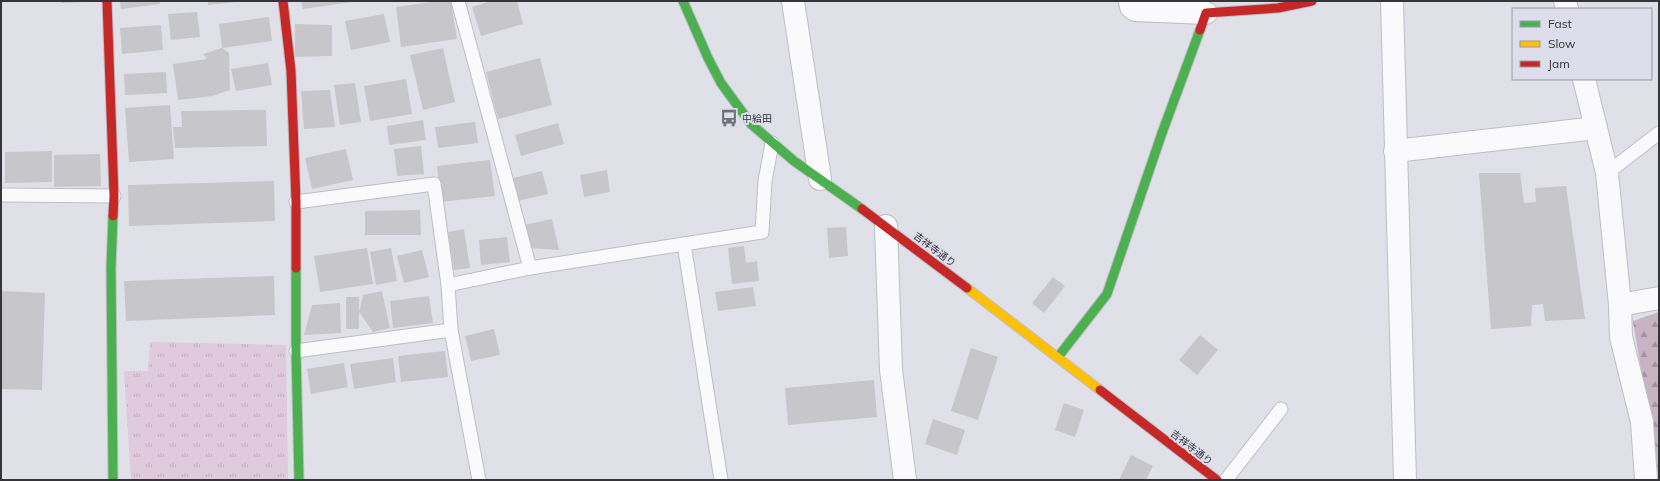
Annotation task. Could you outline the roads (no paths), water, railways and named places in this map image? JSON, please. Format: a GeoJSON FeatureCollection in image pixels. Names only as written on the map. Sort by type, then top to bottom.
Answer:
{"type":"FeatureCollection","features":[{"type":"Feature","properties":{"kind":"street"},"geometry":{"type":"LineString","coordinates":[[107,1],[114,196],[111,268],[113,480]]}},
{"type":"Feature","properties":{"kind":"street"},"geometry":{"type":"LineString","coordinates":[[283,1],[291,71],[296,202],[296,351],[299,480]]}},
{"type":"Feature","properties":{"kind":"street","name":"吉祥寺通り"},"geometry":{"type":"LineString","coordinates":[[684,1],[708,58],[721,82],[751,124],[772,143],[794,161],[886,226],[1217,480]]}},
{"type":"Feature","properties":{"kind":"street"},"geometry":{"type":"LineString","coordinates":[[793,1],[820,179]]}},
{"type":"Feature","properties":{"kind":"street"},"geometry":{"type":"LineString","coordinates":[[1130,1],[1131,7],[1135,10],[1206,13],[1278,8],[1312,1]]}},
{"type":"Feature","properties":{"kind":"street"},"geometry":{"type":"LineString","coordinates":[[1392,1],[1405,480]]}},
{"type":"Feature","properties":{"kind":"street"},"geometry":{"type":"LineString","coordinates":[[1058,357],[1106,294],[1162,133],[1206,13]]}},
{"type":"Feature","properties":{"kind":"street"},"geometry":{"type":"LineString","coordinates":[[1584,80],[1607,173],[1620,305],[1621,337],[1642,422],[1646,480]]}},
{"type":"Feature","properties":{"kind":"street"},"geometry":{"type":"LineString","coordinates":[[1395,151],[1596,128]]}},
{"type":"Feature","properties":{"kind":"street"},"geometry":{"type":"LineString","coordinates":[[886,226],[891,370],[905,480]]}},
{"type":"Feature","properties":{"kind":"street"},"geometry":{"type":"LineString","coordinates":[[1620,305],[1659,298]]}},
{"type":"Feature","properties":{"kind":"lane"},"geometry":{"type":"LineString","coordinates":[[458,1],[530,268]]}},
{"type":"Feature","properties":{"kind":"lane"},"geometry":{"type":"LineString","coordinates":[[1607,173],[1659,133]]}},
{"type":"Feature","properties":{"kind":"lane"},"geometry":{"type":"LineString","coordinates":[[448,285],[530,268],[762,232],[764,181],[772,143]]}},
{"type":"Feature","properties":{"kind":"lane"},"geometry":{"type":"LineString","coordinates":[[296,202],[434,184],[448,285],[451,330],[479,480]]}},
{"type":"Feature","properties":{"kind":"lane"},"geometry":{"type":"LineString","coordinates":[[1,195],[114,196]]}},
{"type":"Feature","properties":{"kind":"lane"},"geometry":{"type":"LineString","coordinates":[[684,244],[721,480]]}},
{"type":"Feature","properties":{"kind":"lane"},"geometry":{"type":"LineString","coordinates":[[296,351],[451,330]]}},
{"type":"Feature","properties":{"kind":"lane"},"geometry":{"type":"LineString","coordinates":[[1226,480],[1282,409]]}},
{"type":"Feature","properties":{"kind":"place","name":"中給田"},"geometry":{"type":"Point","coordinates":[729,118]}}]}
